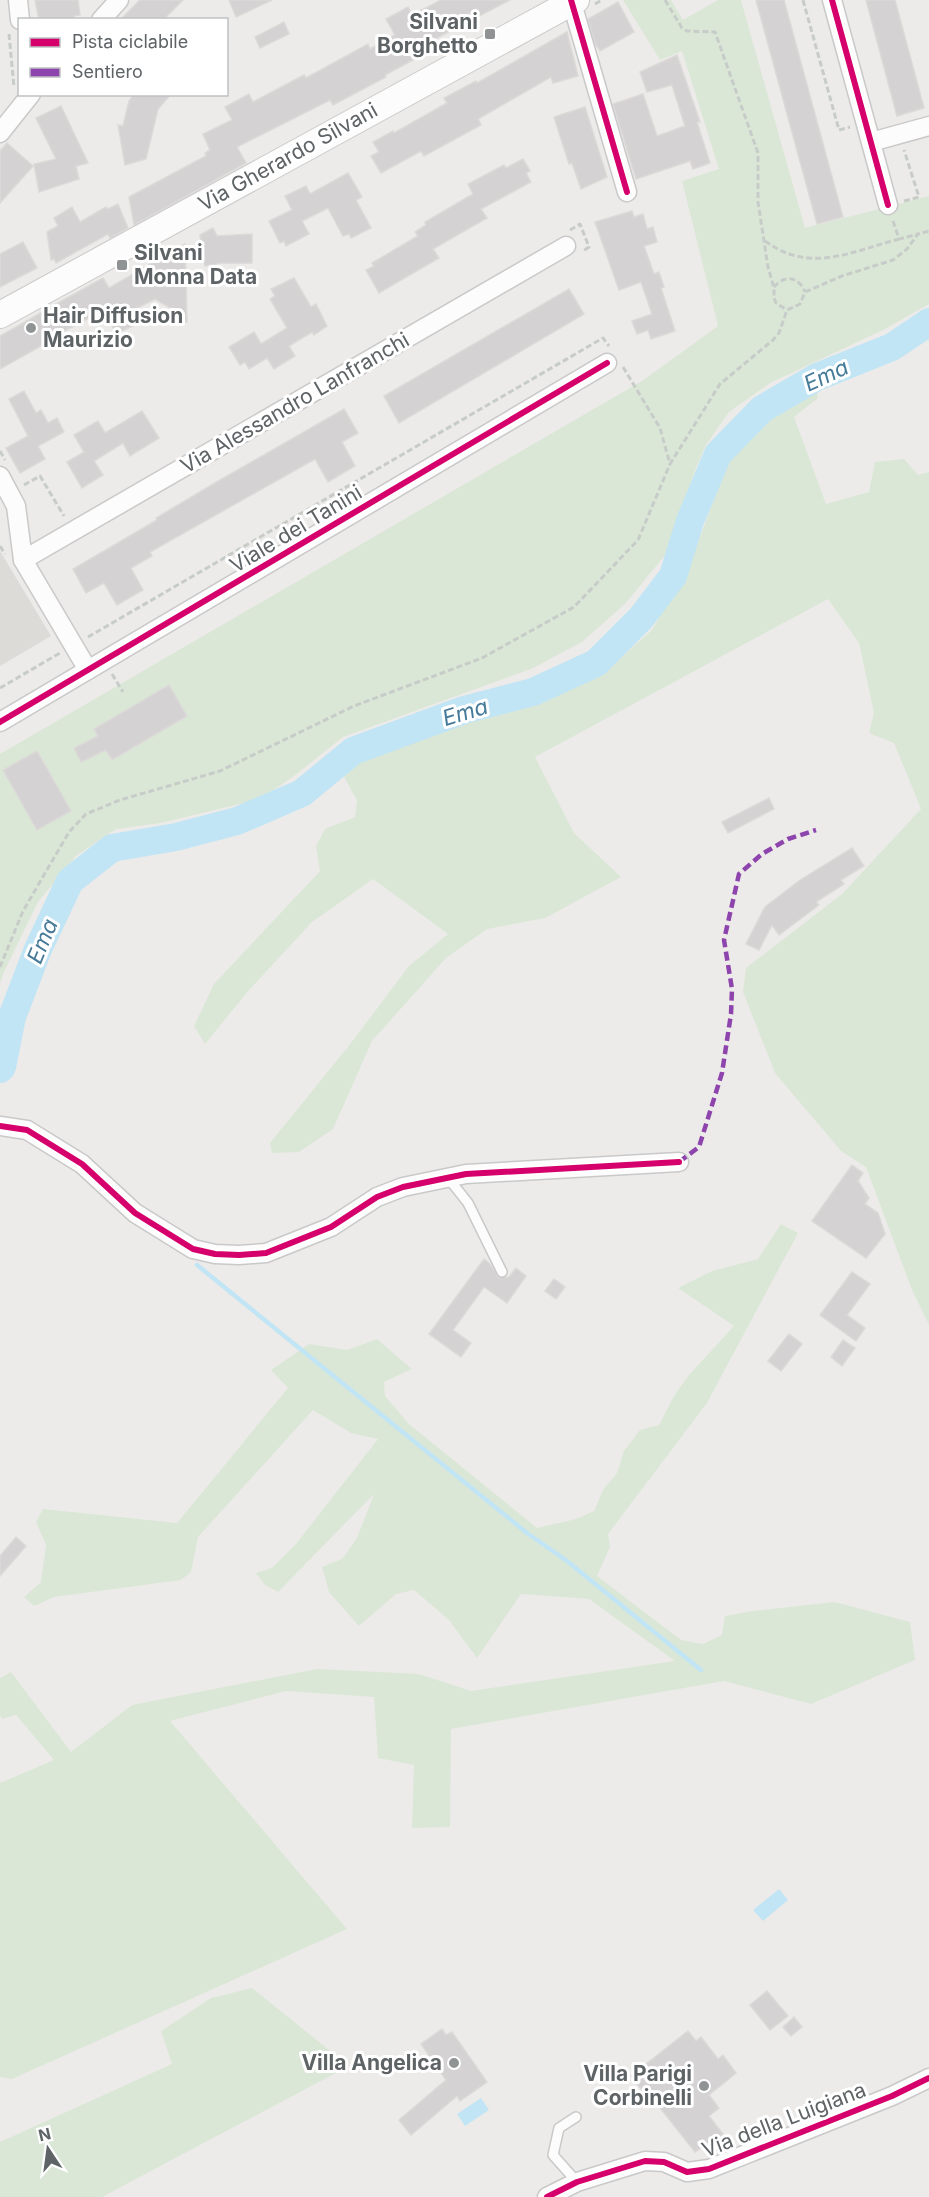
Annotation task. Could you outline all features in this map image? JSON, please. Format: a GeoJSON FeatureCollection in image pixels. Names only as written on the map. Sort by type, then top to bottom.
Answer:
{"type":"FeatureCollection","features":[{"type":"Feature","properties":{"kind":"main road","name":"Via Gherardo Silvani"},"geometry":{"type":"LineString","coordinates":[[0,315],[573,1]]}},
{"type":"Feature","properties":{"kind":"street"},"geometry":{"type":"LineString","coordinates":[[14,22],[18,0]]}},
{"type":"Feature","properties":{"kind":"street"},"geometry":{"type":"LineString","coordinates":[[103,18],[119,0]]}},
{"type":"Feature","properties":{"kind":"street"},"geometry":{"type":"LineString","coordinates":[[832,0],[888,205]]}},
{"type":"Feature","properties":{"kind":"street"},"geometry":{"type":"LineString","coordinates":[[573,1],[627,192]]}},
{"type":"Feature","properties":{"kind":"street"},"geometry":{"type":"LineString","coordinates":[[0,133],[25,96]]}},
{"type":"Feature","properties":{"kind":"street"},"geometry":{"type":"LineString","coordinates":[[871,142],[929,126]]}},
{"type":"Feature","properties":{"kind":"street","name":"Via Alessandro Lanfranchi"},"geometry":{"type":"LineString","coordinates":[[23,560],[566,246]]}},
{"type":"Feature","properties":{"kind":"street","name":"Viale dei Tanini"},"geometry":{"type":"LineString","coordinates":[[0,722],[612,360]]}},
{"type":"Feature","properties":{"kind":"street"},"geometry":{"type":"LineString","coordinates":[[0,476],[16,506],[23,560],[88,670]]}},
{"type":"Feature","properties":{"kind":"street"},"geometry":{"type":"LineString","coordinates":[[0,515],[16,506]]}},
{"type":"Feature","properties":{"kind":"street"},"geometry":{"type":"LineString","coordinates":[[0,1126],[27,1130],[82,1164],[135,1213],[193,1249],[215,1254],[239,1255],[266,1252],[331,1227],[377,1197],[403,1187],[466,1174],[679,1162]]}},
{"type":"Feature","properties":{"kind":"street","name":"Via della Luigiana"},"geometry":{"type":"LineString","coordinates":[[547,2197],[577,2182],[645,2161],[664,2162],[687,2172],[709,2169],[892,2096],[929,2078]]}},
{"type":"Feature","properties":{"kind":"lane"},"geometry":{"type":"LineString","coordinates":[[449,1179],[468,1203],[502,1272]]}},
{"type":"Feature","properties":{"kind":"lane"},"geometry":{"type":"LineString","coordinates":[[576,2117],[559,2128],[553,2155],[577,2182]]}},
{"type":"Feature","properties":{"kind":"path"},"geometry":{"type":"LineString","coordinates":[[665,0],[682,28],[687,31],[715,32],[758,153],[758,202],[768,267],[776,303],[787,310]]}},
{"type":"Feature","properties":{"kind":"path"},"geometry":{"type":"LineString","coordinates":[[14,22],[18,46]]}},
{"type":"Feature","properties":{"kind":"path"},"geometry":{"type":"LineString","coordinates":[[888,205],[899,239]]}},
{"type":"Feature","properties":{"kind":"path"},"geometry":{"type":"LineString","coordinates":[[765,241],[786,253],[813,260],[929,231]]}},
{"type":"Feature","properties":{"kind":"path"},"geometry":{"type":"LineString","coordinates":[[0,967],[22,911],[69,832],[86,814],[120,800],[219,771],[354,706],[482,658],[574,607],[638,540],[670,464],[720,384],[779,333],[787,310],[800,304],[805,292],[842,276],[892,260],[907,249],[918,234]]}},
{"type":"Feature","properties":{"kind":"path"},"geometry":{"type":"LineString","coordinates":[[774,288],[781,280],[792,279],[800,283],[805,292]]}},
{"type":"Feature","properties":{"kind":"path"},"geometry":{"type":"LineString","coordinates":[[83,636],[88,637],[603,338],[612,360],[660,428],[670,464]]}},
{"type":"Feature","properties":{"kind":"path"},"geometry":{"type":"LineString","coordinates":[[0,688],[62,652]]}},
{"type":"Feature","properties":{"kind":"shaded area"},"geometry":{"type":"Polygon","coordinates":[[[0,551],[51,636],[0,666],[0,551]]]}},
{"type":"Feature","properties":{"kind":"green space"},"geometry":{"type":"Polygon","coordinates":[[[623,0],[671,0],[683,20],[718,0],[741,0],[805,228],[929,196],[929,304],[885,329],[770,383],[729,412],[706,445],[666,554],[625,604],[582,642],[531,669],[343,737],[294,776],[260,799],[161,823],[116,829],[76,856],[38,902],[0,984],[0,754],[642,381],[718,326],[682,181],[719,169],[682,51],[660,60],[623,0]]]}},
{"type":"Feature","properties":{"kind":"green space"},"geometry":{"type":"Polygon","coordinates":[[[816,388],[818,398],[794,417],[826,504],[869,492],[875,462],[904,459],[918,475],[929,472],[929,1325],[912,1290],[866,1167],[841,1151],[775,1073],[743,992],[746,968],[842,894],[921,809],[894,743],[869,733],[874,713],[859,643],[828,599],[535,757],[574,833],[621,877],[545,918],[487,929],[446,958],[372,1041],[333,1129],[299,1152],[272,1153],[270,1143],[351,1043],[409,966],[448,934],[373,879],[312,922],[250,989],[205,1044],[194,1026],[214,984],[320,871],[316,846],[325,829],[355,817],[357,800],[344,777],[364,757],[488,717],[608,669],[652,630],[693,556],[730,456],[753,431],[785,405],[816,388]]]}},
{"type":"Feature","properties":{"kind":"green space"},"geometry":{"type":"Polygon","coordinates":[[[781,1224],[798,1233],[707,1403],[608,1534],[610,1547],[597,1576],[681,1640],[703,1644],[722,1635],[725,1616],[835,1602],[910,1622],[915,1660],[811,1704],[724,1681],[451,1729],[450,1827],[412,1828],[414,1765],[378,1758],[374,1697],[286,1691],[170,1721],[347,1929],[12,2079],[0,2077],[0,1783],[54,1760],[16,1715],[2,1719],[0,1715],[0,1678],[11,1672],[71,1752],[132,1705],[317,1669],[419,1674],[471,1691],[675,1661],[589,1599],[521,1594],[477,1658],[449,1620],[414,1590],[396,1594],[359,1626],[329,1592],[322,1567],[342,1559],[357,1538],[374,1494],[278,1592],[265,1585],[256,1573],[272,1568],[296,1544],[378,1439],[351,1433],[313,1410],[198,1537],[191,1572],[181,1580],[54,1597],[34,1606],[24,1597],[41,1582],[46,1545],[36,1522],[43,1509],[177,1523],[288,1388],[271,1370],[309,1344],[347,1350],[377,1339],[412,1369],[384,1382],[385,1396],[409,1424],[537,1528],[576,1519],[594,1511],[603,1490],[617,1473],[624,1451],[640,1430],[659,1425],[674,1396],[688,1376],[734,1326],[678,1288],[712,1271],[758,1259],[781,1224]]]}},
{"type":"Feature","properties":{"kind":"green space"},"geometry":{"type":"Polygon","coordinates":[[[252,1988],[349,2066],[102,2197],[0,2197],[0,2142],[172,2064],[161,2031],[211,1998],[252,1988]]]}},
{"type":"Feature","properties":{"kind":"water"},"geometry":{"type":"Polygon","coordinates":[[[779,1889],[788,1900],[763,1921],[753,1910],[779,1889]]]}},
{"type":"Feature","properties":{"kind":"water"},"geometry":{"type":"Polygon","coordinates":[[[481,2098],[489,2110],[465,2126],[457,2114],[481,2098]]]}},
{"type":"Feature","properties":{"kind":"building"},"geometry":{"type":"Polygon","coordinates":[[[35,0],[78,0],[80,15],[74,16],[74,18],[39,18],[35,0]]]}},
{"type":"Feature","properties":{"kind":"building"},"geometry":{"type":"Polygon","coordinates":[[[140,0],[183,0],[165,18],[122,18],[140,0]]]}},
{"type":"Feature","properties":{"kind":"building"},"geometry":{"type":"Polygon","coordinates":[[[229,0],[272,0],[236,17],[229,0]]]}},
{"type":"Feature","properties":{"kind":"building"},"geometry":{"type":"Polygon","coordinates":[[[441,0],[510,0],[435,39],[439,46],[385,75],[386,77],[333,105],[330,100],[237,147],[246,163],[134,225],[129,197],[206,156],[205,153],[210,150],[203,134],[232,120],[225,107],[249,94],[253,102],[304,75],[306,78],[368,44],[370,49],[395,35],[386,19],[408,7],[412,15],[441,0]]]}},
{"type":"Feature","properties":{"kind":"building"},"geometry":{"type":"Polygon","coordinates":[[[756,0],[784,0],[843,217],[817,224],[756,0]]]}},
{"type":"Feature","properties":{"kind":"building"},"geometry":{"type":"Polygon","coordinates":[[[866,0],[895,0],[924,108],[897,116],[866,0]]]}},
{"type":"Feature","properties":{"kind":"building"},"geometry":{"type":"Polygon","coordinates":[[[618,2],[634,32],[600,51],[595,43],[588,19],[618,2]]]}},
{"type":"Feature","properties":{"kind":"building"},"geometry":{"type":"Polygon","coordinates":[[[284,22],[289,34],[260,48],[255,37],[284,22]]]}},
{"type":"Feature","properties":{"kind":"building"},"geometry":{"type":"Polygon","coordinates":[[[567,32],[578,76],[553,83],[551,77],[478,119],[481,125],[424,156],[421,151],[381,173],[371,156],[379,152],[373,142],[393,131],[394,133],[447,103],[444,98],[476,81],[477,83],[567,32]]]}},
{"type":"Feature","properties":{"kind":"building"},"geometry":{"type":"Polygon","coordinates":[[[677,55],[700,122],[697,122],[710,163],[693,169],[690,161],[636,179],[613,104],[643,94],[657,136],[685,126],[672,85],[647,92],[640,72],[677,55]]]}},
{"type":"Feature","properties":{"kind":"building"},"geometry":{"type":"Polygon","coordinates":[[[133,96],[169,96],[158,109],[146,159],[125,165],[118,125],[123,126],[129,101],[133,96]]]}},
{"type":"Feature","properties":{"kind":"building"},"geometry":{"type":"Polygon","coordinates":[[[61,106],[88,163],[76,166],[79,179],[39,192],[34,164],[56,159],[36,118],[61,106]]]}},
{"type":"Feature","properties":{"kind":"building"},"geometry":{"type":"Polygon","coordinates":[[[585,107],[607,177],[581,189],[572,163],[569,164],[554,117],[585,107]]]}},
{"type":"Feature","properties":{"kind":"building"},"geometry":{"type":"Polygon","coordinates":[[[7,143],[33,166],[0,203],[0,151],[7,143]]]}},
{"type":"Feature","properties":{"kind":"building"},"geometry":{"type":"Polygon","coordinates":[[[523,159],[530,171],[526,173],[531,182],[481,209],[487,218],[433,249],[439,258],[379,293],[366,270],[374,266],[372,263],[418,236],[415,232],[426,225],[425,222],[473,194],[468,184],[504,165],[506,168],[523,159]]]}},
{"type":"Feature","properties":{"kind":"building"},"geometry":{"type":"Polygon","coordinates":[[[348,173],[362,197],[356,200],[371,228],[351,238],[349,234],[343,236],[328,208],[302,221],[309,234],[286,246],[284,241],[280,243],[269,221],[292,210],[285,196],[306,186],[310,194],[348,173]]]}},
{"type":"Feature","properties":{"kind":"building"},"geometry":{"type":"Polygon","coordinates":[[[118,204],[128,228],[110,238],[108,234],[56,263],[54,259],[51,260],[47,232],[58,226],[54,218],[72,207],[80,222],[106,207],[108,209],[118,204]]]}},
{"type":"Feature","properties":{"kind":"building"},"geometry":{"type":"Polygon","coordinates":[[[632,211],[634,217],[643,214],[647,229],[653,227],[657,242],[644,246],[654,274],[659,272],[664,287],[661,288],[675,331],[651,339],[648,330],[637,334],[632,321],[652,314],[641,282],[619,290],[595,222],[632,211]]]}},
{"type":"Feature","properties":{"kind":"building"},"geometry":{"type":"Polygon","coordinates":[[[213,228],[217,236],[252,234],[252,263],[221,263],[205,266],[200,235],[213,228]]]}},
{"type":"Feature","properties":{"kind":"building"},"geometry":{"type":"Polygon","coordinates":[[[23,242],[37,268],[0,287],[0,254],[23,242]]]}},
{"type":"Feature","properties":{"kind":"building"},"geometry":{"type":"Polygon","coordinates":[[[185,244],[187,322],[174,322],[174,310],[155,299],[129,312],[135,325],[116,334],[104,310],[0,369],[0,336],[56,304],[59,310],[58,303],[103,278],[109,288],[185,244]]]}},
{"type":"Feature","properties":{"kind":"building"},"geometry":{"type":"Polygon","coordinates":[[[294,278],[311,307],[316,304],[327,326],[314,335],[312,332],[289,346],[295,356],[274,369],[267,358],[249,369],[245,362],[240,365],[229,347],[254,332],[261,344],[287,328],[270,299],[275,296],[271,289],[294,278]]]}},
{"type":"Feature","properties":{"kind":"building"},"geometry":{"type":"Polygon","coordinates":[[[569,289],[584,314],[399,423],[384,396],[569,289]]]}},
{"type":"Feature","properties":{"kind":"building"},"geometry":{"type":"Polygon","coordinates":[[[24,391],[36,413],[41,410],[48,423],[57,418],[64,432],[38,446],[45,459],[20,473],[6,448],[28,436],[9,399],[24,391]]]}},
{"type":"Feature","properties":{"kind":"building"},"geometry":{"type":"Polygon","coordinates":[[[344,409],[358,433],[342,442],[355,466],[328,482],[315,459],[150,552],[152,556],[131,568],[143,590],[117,605],[104,583],[86,593],[73,569],[215,483],[344,409]]]}},
{"type":"Feature","properties":{"kind":"building"},"geometry":{"type":"Polygon","coordinates":[[[142,411],[159,438],[130,456],[123,443],[94,461],[103,475],[82,488],[67,462],[84,452],[74,435],[98,421],[105,433],[142,411]]]}},
{"type":"Feature","properties":{"kind":"building"},"geometry":{"type":"Polygon","coordinates":[[[169,685],[187,716],[112,760],[106,750],[81,762],[74,748],[98,736],[94,729],[169,685]]]}},
{"type":"Feature","properties":{"kind":"building"},"geometry":{"type":"Polygon","coordinates":[[[37,751],[71,811],[37,830],[3,770],[37,751]]]}},
{"type":"Feature","properties":{"kind":"building"},"geometry":{"type":"Polygon","coordinates":[[[769,798],[774,809],[728,833],[722,822],[769,798]]]}},
{"type":"Feature","properties":{"kind":"building"},"geometry":{"type":"Polygon","coordinates":[[[852,848],[864,866],[841,880],[844,884],[816,902],[819,905],[779,935],[772,925],[759,950],[746,944],[765,907],[800,880],[852,848]]]}},
{"type":"Feature","properties":{"kind":"building"},"geometry":{"type":"Polygon","coordinates":[[[852,1165],[863,1173],[858,1181],[869,1198],[865,1204],[878,1213],[885,1234],[866,1258],[812,1221],[852,1165]]]}},
{"type":"Feature","properties":{"kind":"building"},"geometry":{"type":"Polygon","coordinates":[[[484,1259],[499,1278],[509,1277],[516,1268],[526,1276],[507,1303],[484,1287],[453,1330],[471,1343],[461,1357],[429,1334],[484,1259]]]}},
{"type":"Feature","properties":{"kind":"building"},"geometry":{"type":"Polygon","coordinates":[[[852,1272],[870,1284],[847,1315],[865,1328],[856,1341],[820,1315],[852,1272]]]}},
{"type":"Feature","properties":{"kind":"building"},"geometry":{"type":"Polygon","coordinates":[[[554,1279],[565,1287],[556,1299],[545,1291],[554,1279]]]}},
{"type":"Feature","properties":{"kind":"building"},"geometry":{"type":"Polygon","coordinates":[[[789,1334],[802,1344],[781,1371],[768,1361],[789,1334]]]}},
{"type":"Feature","properties":{"kind":"building"},"geometry":{"type":"Polygon","coordinates":[[[843,1340],[855,1348],[842,1366],[831,1357],[843,1340]]]}},
{"type":"Feature","properties":{"kind":"building"},"geometry":{"type":"Polygon","coordinates":[[[16,1537],[26,1546],[0,1576],[0,1556],[16,1537]]]}},
{"type":"Feature","properties":{"kind":"building"},"geometry":{"type":"Polygon","coordinates":[[[767,1991],[788,2016],[770,2030],[750,2005],[767,1991]]]}},
{"type":"Feature","properties":{"kind":"building"},"geometry":{"type":"Polygon","coordinates":[[[794,2017],[802,2027],[791,2036],[783,2027],[794,2017]]]}},
{"type":"Feature","properties":{"kind":"building","name":"Villa Angelica"},"geometry":{"type":"Polygon","coordinates":[[[442,2029],[446,2035],[452,2032],[487,2082],[460,2101],[457,2096],[411,2135],[399,2120],[446,2080],[421,2044],[442,2029]]]}},
{"type":"Feature","properties":{"kind":"building","name":"Villa Parigi Corbinelli"},"geometry":{"type":"Polygon","coordinates":[[[688,2031],[696,2041],[701,2037],[718,2059],[723,2055],[736,2073],[709,2095],[719,2108],[709,2116],[723,2134],[695,2152],[646,2090],[644,2093],[631,2076],[688,2031]]]}},
{"type":"Feature","properties":{"kind":"waterway","name":"Ema"},"geometry":{"type":"LineString","coordinates":[[0,1069],[12,1017],[38,949],[70,881],[112,848],[176,837],[237,821],[302,793],[353,751],[464,710],[533,692],[596,663],[641,618],[673,576],[690,521],[718,454],[762,409],[817,377],[892,347],[929,322]]}},
{"type":"Feature","properties":{"kind":"waterway"},"geometry":{"type":"LineString","coordinates":[[197,1265],[527,1533],[567,1561],[701,1670]]}},
{"type":"Feature","properties":{"kind":"marked path"},"geometry":{"type":"LineString","coordinates":[[679,1162],[699,1147],[722,1073],[731,1014],[732,989],[724,940],[739,874],[762,854],[788,839],[816,830]]}},
{"type":"Feature","properties":{"kind":"cycle path"},"geometry":{"type":"LineString","coordinates":[[571,0],[627,192]]}},
{"type":"Feature","properties":{"kind":"cycle path"},"geometry":{"type":"LineString","coordinates":[[832,0],[888,205]]}},
{"type":"Feature","properties":{"kind":"cycle path"},"geometry":{"type":"LineString","coordinates":[[0,722],[607,363]]}},
{"type":"Feature","properties":{"kind":"cycle path"},"geometry":{"type":"LineString","coordinates":[[0,1126],[27,1130],[82,1164],[135,1213],[193,1249],[215,1254],[266,1253],[331,1227],[377,1197],[403,1187],[466,1174],[679,1162]]}},
{"type":"Feature","properties":{"kind":"cycle path"},"geometry":{"type":"LineString","coordinates":[[547,2197],[577,2182],[645,2161],[664,2162],[687,2172],[709,2169],[892,2096],[929,2078]]}},
{"type":"Feature","properties":{"kind":"place","name":"Silvani Borghetto"},"geometry":{"type":"Point","coordinates":[490,34]}},
{"type":"Feature","properties":{"kind":"place","name":"Silvani Monna Data"},"geometry":{"type":"Point","coordinates":[122,265]}},
{"type":"Feature","properties":{"kind":"place","name":"Hair Diffusion Maurizio"},"geometry":{"type":"Point","coordinates":[31,328]}},
{"type":"Feature","properties":{"kind":"place","name":"Villa Angelica"},"geometry":{"type":"Point","coordinates":[454,2063]}},
{"type":"Feature","properties":{"kind":"place","name":"Villa Parigi Corbinelli"},"geometry":{"type":"Point","coordinates":[704,2086]}}]}
